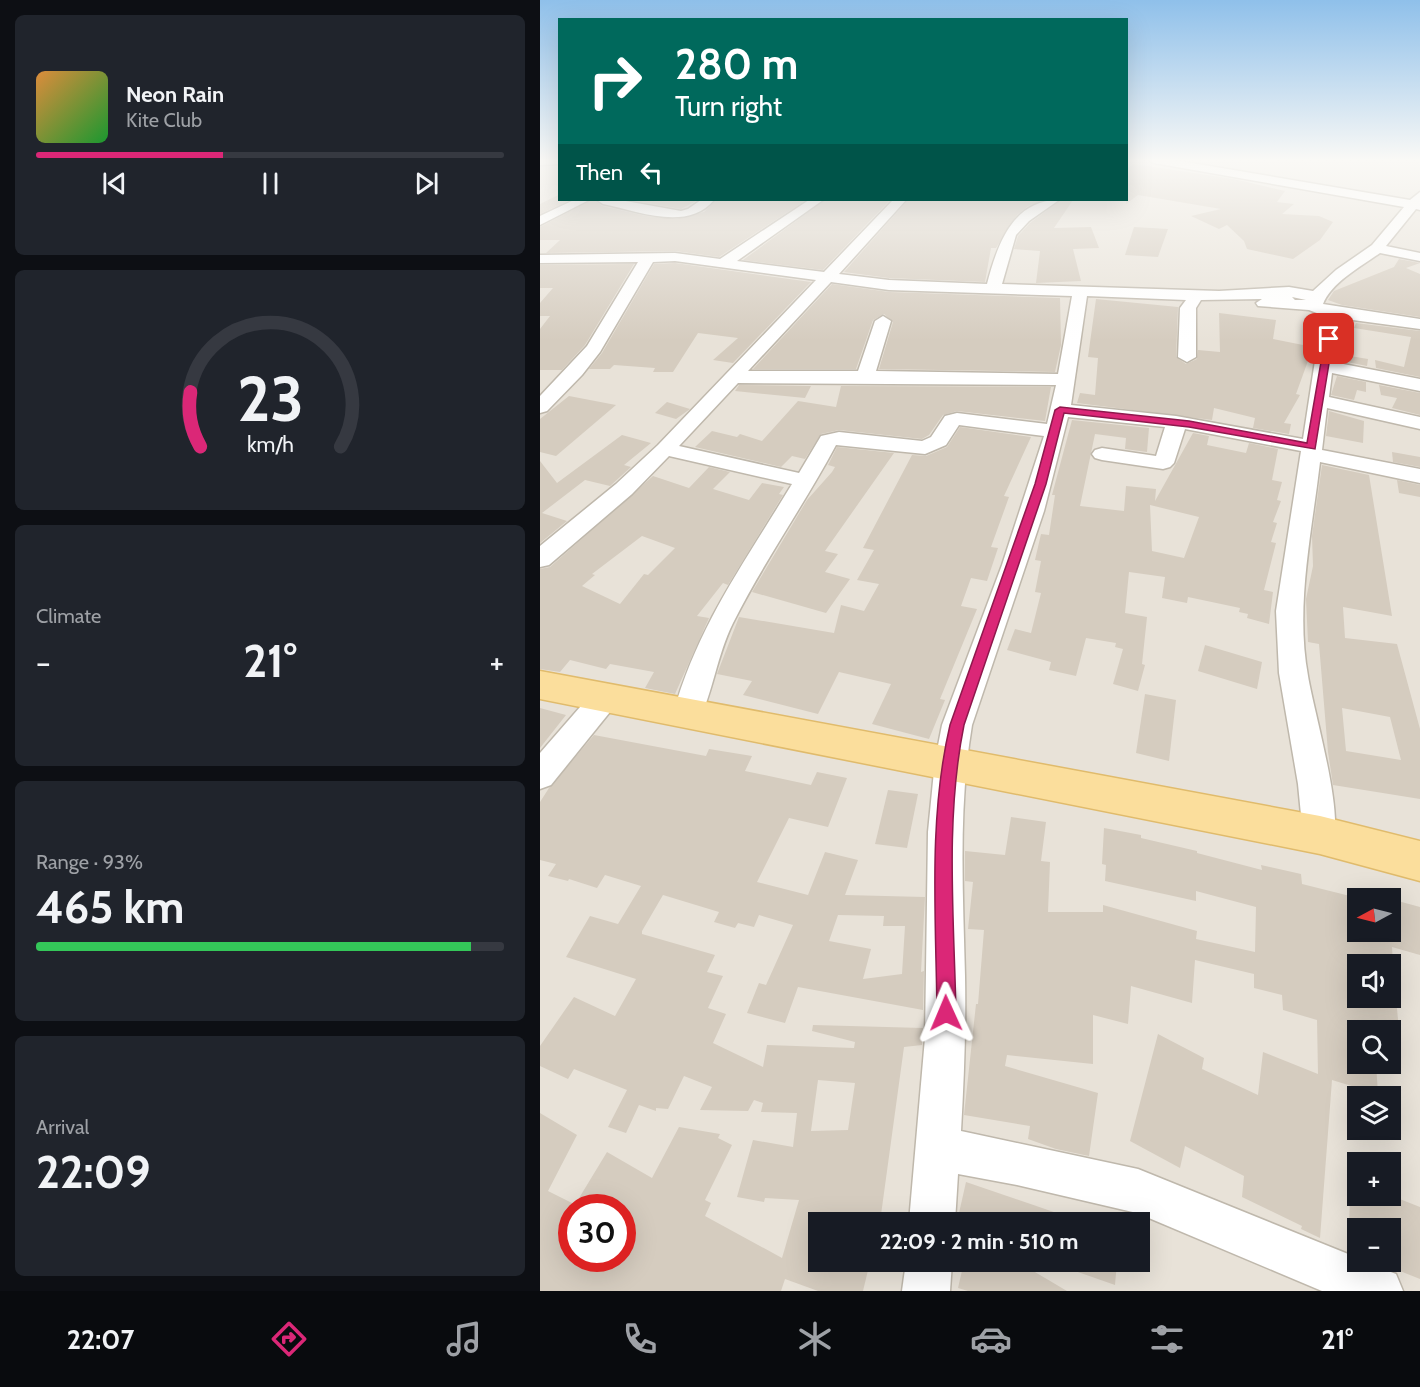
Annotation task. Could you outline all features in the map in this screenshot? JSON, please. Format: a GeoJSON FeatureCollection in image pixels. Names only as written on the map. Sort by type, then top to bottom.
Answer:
{"type":"FeatureCollection","features":[{"type":"Feature","properties":{"kind":"main road"},"geometry":{"type":"LineString","coordinates":[[540,686],[1320,835],[1420,861]]}},
{"type":"Feature","properties":{"kind":"street"},"geometry":{"type":"LineString","coordinates":[[725,262],[787,220]]}},
{"type":"Feature","properties":{"kind":"street"},"geometry":{"type":"LineString","coordinates":[[540,560],[624,489],[665,449],[881,220]]}},
{"type":"Feature","properties":{"kind":"street"},"geometry":{"type":"LineString","coordinates":[[993,289],[1007,234],[1022,220]]}},
{"type":"Feature","properties":{"kind":"street"},"geometry":{"type":"LineString","coordinates":[[1291,296],[1341,273],[1377,248],[1402,220]]}},
{"type":"Feature","properties":{"kind":"street"},"geometry":{"type":"LineString","coordinates":[[1377,248],[1420,257]]}},
{"type":"Feature","properties":{"kind":"street"},"geometry":{"type":"LineString","coordinates":[[540,407],[576,371],[594,348],[648,257]]}},
{"type":"Feature","properties":{"kind":"street"},"geometry":{"type":"LineString","coordinates":[[540,259],[648,257],[725,262],[825,278],[889,285],[1196,296],[1291,296],[1314,302],[1331,312],[1420,324]]}},
{"type":"Feature","properties":{"kind":"street"},"geometry":{"type":"LineString","coordinates":[[1314,302],[1341,273]]}},
{"type":"Feature","properties":{"kind":"street"},"geometry":{"type":"LineString","coordinates":[[933,1212],[946,1013],[944,838],[948,764],[957,725],[1033,506],[1057,420],[1076,334],[1080,291]]}},
{"type":"Feature","properties":{"kind":"street"},"geometry":{"type":"LineString","coordinates":[[1187,357],[1188,308],[1196,296]]}},
{"type":"Feature","properties":{"kind":"street"},"geometry":{"type":"LineString","coordinates":[[1320,835],[1289,637],[1289,611],[1331,312]]}},
{"type":"Feature","properties":{"kind":"street"},"geometry":{"type":"LineString","coordinates":[[865,377],[883,321]]}},
{"type":"Feature","properties":{"kind":"street"},"geometry":{"type":"LineString","coordinates":[[1324,366],[1420,385]]}},
{"type":"Feature","properties":{"kind":"street"},"geometry":{"type":"LineString","coordinates":[[735,377],[1066,380]]}},
{"type":"Feature","properties":{"kind":"street"},"geometry":{"type":"LineString","coordinates":[[1318,400],[1420,423]]}},
{"type":"Feature","properties":{"kind":"street"},"geometry":{"type":"LineString","coordinates":[[688,714],[700,670],[720,624],[828,440],[832,438],[925,448],[939,441],[952,420],[957,419],[1176,422],[1420,476]]}},
{"type":"Feature","properties":{"kind":"street"},"geometry":{"type":"LineString","coordinates":[[1102,454],[1163,463],[1173,439],[1176,422]]}},
{"type":"Feature","properties":{"kind":"street"},"geometry":{"type":"LineString","coordinates":[[665,449],[806,481]]}},
{"type":"Feature","properties":{"kind":"street"},"geometry":{"type":"LineString","coordinates":[[540,775],[604,699]]}},
{"type":"Feature","properties":{"kind":"street"},"geometry":{"type":"LineString","coordinates":[[937,1149],[1017,1163],[1138,1191],[1379,1291]]}},
{"type":"Feature","properties":{"kind":"street"},"geometry":{"type":"LineString","coordinates":[[926,1291],[928,1272]]}},
{"type":"Feature","properties":{"kind":"shaded area"},"geometry":{"type":"Polygon","coordinates":[[[540,220],[1420,220],[1420,1291],[540,1291],[540,220]]]}},
{"type":"Feature","properties":{"kind":"building"},"geometry":{"type":"Polygon","coordinates":[[[553,220],[775,220],[719,257],[675,251],[546,253],[560,240],[540,240],[540,227],[553,220]]]}},
{"type":"Feature","properties":{"kind":"building"},"geometry":{"type":"Polygon","coordinates":[[[797,220],[871,220],[823,270],[743,260],[797,220]]]}},
{"type":"Feature","properties":{"kind":"building"},"geometry":{"type":"Polygon","coordinates":[[[890,220],[1014,220],[996,248],[991,248],[985,282],[889,278],[844,272],[890,220]]]}},
{"type":"Feature","properties":{"kind":"building"},"geometry":{"type":"Polygon","coordinates":[[[1034,220],[1059,220],[1054,228],[1091,227],[1099,248],[1073,249],[1081,281],[1036,283],[1040,251],[1014,249],[1018,236],[1034,220]]]}},
{"type":"Feature","properties":{"kind":"building"},"geometry":{"type":"Polygon","coordinates":[[[1200,220],[1333,222],[1320,240],[1293,259],[1247,249],[1244,241],[1227,225],[1219,229],[1200,220]]]}},
{"type":"Feature","properties":{"kind":"building"},"geometry":{"type":"Polygon","coordinates":[[[1134,227],[1168,229],[1158,257],[1125,255],[1134,227]]]}},
{"type":"Feature","properties":{"kind":"building"},"geometry":{"type":"Polygon","coordinates":[[[1399,259],[1420,263],[1406,268],[1420,274],[1420,317],[1342,305],[1328,300],[1334,291],[1394,267],[1399,259]]]}},
{"type":"Feature","properties":{"kind":"building"},"geometry":{"type":"Polygon","coordinates":[[[675,263],[811,282],[733,363],[713,360],[738,338],[698,333],[673,372],[653,372],[655,368],[614,365],[610,369],[589,369],[602,353],[654,264],[675,263]]]}},
{"type":"Feature","properties":{"kind":"building"},"geometry":{"type":"Polygon","coordinates":[[[634,264],[585,345],[562,370],[540,370],[540,329],[550,316],[540,316],[540,303],[553,288],[540,288],[540,265],[634,264]]]}},
{"type":"Feature","properties":{"kind":"building"},"geometry":{"type":"Polygon","coordinates":[[[832,284],[889,292],[1060,298],[1061,345],[1055,372],[879,369],[893,322],[884,314],[873,320],[856,369],[753,369],[832,284]]]}},
{"type":"Feature","properties":{"kind":"building"},"geometry":{"type":"Polygon","coordinates":[[[1096,299],[1178,307],[1176,357],[1186,364],[1197,359],[1198,350],[1220,352],[1219,313],[1276,320],[1273,339],[1313,347],[1296,394],[1300,395],[1284,423],[1291,424],[1289,434],[1253,428],[1255,418],[1214,408],[1212,420],[1077,403],[1080,393],[1095,395],[1098,358],[1088,357],[1096,299]]]}},
{"type":"Feature","properties":{"kind":"building"},"geometry":{"type":"Polygon","coordinates":[[[1356,323],[1420,331],[1420,377],[1376,368],[1375,360],[1404,367],[1411,337],[1354,328],[1356,323]]]}},
{"type":"Feature","properties":{"kind":"building"},"geometry":{"type":"Polygon","coordinates":[[[1344,355],[1368,359],[1367,366],[1342,361],[1344,355]]]}},
{"type":"Feature","properties":{"kind":"building"},"geometry":{"type":"Polygon","coordinates":[[[1337,376],[1366,382],[1366,392],[1357,390],[1354,400],[1331,395],[1337,376]]]}},
{"type":"Feature","properties":{"kind":"building"},"geometry":{"type":"Polygon","coordinates":[[[739,385],[811,386],[805,398],[735,391],[739,385]]]}},
{"type":"Feature","properties":{"kind":"building"},"geometry":{"type":"Polygon","coordinates":[[[1379,385],[1420,393],[1420,415],[1392,408],[1397,398],[1381,395],[1379,385]]]}},
{"type":"Feature","properties":{"kind":"building"},"geometry":{"type":"Polygon","coordinates":[[[841,386],[1051,387],[1045,421],[957,411],[943,415],[929,435],[922,439],[839,430],[821,434],[805,459],[792,456],[781,467],[695,447],[712,431],[737,437],[740,434],[762,441],[798,401],[836,407],[841,386]]]}},
{"type":"Feature","properties":{"kind":"building"},"geometry":{"type":"Polygon","coordinates":[[[569,396],[616,405],[556,456],[540,452],[540,419],[569,396]]]}},
{"type":"Feature","properties":{"kind":"building"},"geometry":{"type":"Polygon","coordinates":[[[667,402],[690,409],[676,419],[655,413],[667,402]]]}},
{"type":"Feature","properties":{"kind":"building"},"geometry":{"type":"Polygon","coordinates":[[[1329,411],[1364,421],[1363,443],[1326,436],[1329,411]]]}},
{"type":"Feature","properties":{"kind":"building"},"geometry":{"type":"Polygon","coordinates":[[[1072,420],[1149,428],[1147,452],[1125,449],[1126,438],[1095,434],[1080,506],[1124,511],[1126,486],[1156,489],[1155,501],[1193,433],[1209,436],[1207,445],[1246,453],[1249,443],[1278,449],[1272,480],[1282,482],[1277,500],[1281,501],[1273,522],[1277,523],[1271,542],[1276,543],[1264,590],[1273,592],[1269,624],[1247,618],[1248,614],[1239,612],[1240,608],[1188,597],[1187,603],[1162,598],[1165,577],[1129,572],[1125,613],[1147,617],[1142,664],[1145,665],[1138,691],[1113,684],[1123,649],[1115,647],[1116,643],[1086,638],[1076,676],[1049,670],[1051,662],[1007,650],[1015,629],[1031,633],[1041,593],[1035,592],[1041,561],[1035,560],[1041,534],[1049,535],[1055,495],[1052,495],[1072,420]],[[1150,505],[1152,551],[1184,558],[1199,517],[1150,505]]]}},
{"type":"Feature","properties":{"kind":"building"},"geometry":{"type":"Polygon","coordinates":[[[960,427],[1031,437],[1004,496],[1009,497],[991,547],[998,548],[987,581],[971,578],[961,606],[977,609],[940,699],[945,700],[929,739],[872,724],[891,684],[839,672],[818,714],[743,695],[752,681],[717,674],[739,617],[834,633],[841,605],[864,611],[879,584],[857,580],[874,550],[863,548],[912,455],[926,456],[947,447],[960,427]]]}},
{"type":"Feature","properties":{"kind":"building"},"geometry":{"type":"Polygon","coordinates":[[[622,435],[651,443],[624,465],[631,467],[610,486],[585,480],[542,513],[567,521],[540,543],[540,461],[557,483],[622,435]]]}},
{"type":"Feature","properties":{"kind":"building"},"geometry":{"type":"Polygon","coordinates":[[[837,447],[894,453],[825,551],[838,554],[825,572],[850,579],[826,613],[752,592],[807,500],[835,467],[828,465],[837,447]]]}},
{"type":"Feature","properties":{"kind":"building"},"geometry":{"type":"Polygon","coordinates":[[[1392,452],[1420,457],[1420,467],[1393,462],[1392,452]]]}},
{"type":"Feature","properties":{"kind":"building"},"geometry":{"type":"Polygon","coordinates":[[[1322,465],[1369,475],[1392,616],[1343,607],[1345,638],[1397,644],[1420,729],[1420,799],[1333,785],[1319,644],[1308,642],[1306,599],[1313,566],[1312,536],[1322,465]],[[1342,708],[1346,751],[1401,760],[1390,717],[1342,708]]]}},
{"type":"Feature","properties":{"kind":"building"},"geometry":{"type":"Polygon","coordinates":[[[709,467],[730,472],[713,489],[749,500],[762,483],[784,487],[779,494],[783,495],[728,585],[723,583],[697,616],[709,618],[675,694],[645,688],[654,672],[610,664],[606,669],[570,660],[560,672],[540,669],[540,569],[550,567],[653,476],[689,488],[709,467]],[[642,536],[592,574],[595,575],[582,586],[620,604],[644,574],[648,575],[675,548],[642,536]]]}},
{"type":"Feature","properties":{"kind":"building"},"geometry":{"type":"Polygon","coordinates":[[[1397,480],[1420,485],[1420,497],[1399,493],[1397,480]]]}},
{"type":"Feature","properties":{"kind":"building"},"geometry":{"type":"Polygon","coordinates":[[[1205,645],[1262,662],[1257,689],[1198,671],[1205,645]]]}},
{"type":"Feature","properties":{"kind":"building"},"geometry":{"type":"Polygon","coordinates":[[[1145,694],[1176,700],[1169,761],[1136,753],[1145,694]]]}},
{"type":"Feature","properties":{"kind":"building"},"geometry":{"type":"Polygon","coordinates":[[[540,708],[566,715],[540,748],[540,708]]]}},
{"type":"Feature","properties":{"kind":"building"},"geometry":{"type":"Polygon","coordinates":[[[594,735],[706,756],[709,749],[752,756],[745,771],[811,785],[817,772],[847,778],[828,827],[789,818],[757,882],[808,895],[825,852],[858,860],[845,895],[925,897],[921,972],[924,971],[923,1010],[798,987],[785,1023],[747,1013],[759,983],[766,985],[793,925],[759,915],[754,927],[738,923],[735,928],[714,922],[719,912],[663,895],[642,934],[715,955],[707,972],[723,976],[708,1008],[726,1014],[713,1043],[763,1067],[767,1045],[854,1048],[855,1042],[812,1031],[813,1025],[923,1028],[922,1045],[904,1047],[881,1212],[808,1212],[808,1272],[868,1272],[863,1291],[818,1291],[785,1279],[781,1291],[540,1291],[540,1113],[577,1135],[548,1191],[558,1196],[558,1272],[636,1272],[636,1194],[582,1194],[607,1152],[652,1178],[679,1127],[720,1134],[718,1138],[732,1145],[705,1200],[711,1203],[705,1216],[782,1258],[799,1200],[765,1198],[764,1202],[737,1197],[753,1140],[793,1147],[797,1113],[761,1112],[763,1103],[754,1100],[748,1111],[700,1110],[712,1087],[684,1076],[668,1109],[656,1108],[656,1111],[639,1105],[626,1133],[608,1127],[627,1090],[574,1069],[568,1079],[540,1066],[540,1046],[574,997],[615,1016],[636,979],[566,957],[590,916],[618,924],[641,886],[605,875],[597,888],[569,879],[568,881],[548,876],[556,864],[540,860],[540,802],[594,735]],[[838,915],[829,941],[871,949],[863,979],[902,974],[905,926],[883,926],[884,916],[838,915]],[[818,1080],[811,1131],[848,1130],[855,1083],[818,1080]]]}},
{"type":"Feature","properties":{"kind":"building"},"geometry":{"type":"Polygon","coordinates":[[[888,790],[918,794],[907,848],[875,844],[888,790]]]}},
{"type":"Feature","properties":{"kind":"building"},"geometry":{"type":"Polygon","coordinates":[[[1011,817],[1046,822],[1041,861],[1050,862],[1048,912],[1103,912],[1103,905],[1197,931],[1196,939],[1255,952],[1256,907],[1196,891],[1196,901],[1105,881],[1106,865],[1102,864],[1104,828],[1141,835],[1141,838],[1262,870],[1261,865],[1301,874],[1302,884],[1347,895],[1347,942],[1401,942],[1401,902],[1420,907],[1420,955],[1392,947],[1392,954],[1347,954],[1347,1008],[1397,1008],[1398,1020],[1347,1020],[1347,1074],[1377,1074],[1377,1086],[1352,1086],[1332,1080],[1320,1238],[1301,1229],[1302,1226],[1242,1197],[1244,1176],[1185,1146],[1180,1168],[1130,1141],[1158,1034],[1204,1058],[1202,1069],[1258,1095],[1263,1052],[1318,1074],[1317,1020],[1283,1010],[1282,995],[1254,988],[1254,974],[1195,960],[1192,1003],[1131,986],[1128,1024],[1093,1015],[1093,1064],[1007,1055],[1005,1066],[1098,1093],[1089,1156],[1056,1149],[1028,1139],[1030,1126],[964,1115],[976,1004],[978,1004],[984,930],[968,929],[973,882],[965,881],[965,851],[1005,855],[1011,817]]]}},
{"type":"Feature","properties":{"kind":"building"},"geometry":{"type":"Polygon","coordinates":[[[966,1182],[1054,1212],[959,1212],[966,1182]]]}},
{"type":"Feature","properties":{"kind":"building"},"geometry":{"type":"Polygon","coordinates":[[[1401,1200],[1420,1207],[1420,1279],[1401,1271],[1401,1218],[1349,1218],[1350,1206],[1401,1206],[1401,1200]]]}},
{"type":"Feature","properties":{"kind":"building"},"geometry":{"type":"Polygon","coordinates":[[[962,1272],[1035,1272],[1067,1291],[968,1291],[958,1288],[962,1272]]]}},
{"type":"Feature","properties":{"kind":"building"},"geometry":{"type":"Polygon","coordinates":[[[1078,1272],[1116,1272],[1115,1285],[1078,1272]]]}},
{"type":"Feature","properties":{"kind":"route"},"geometry":{"type":"LineString","coordinates":[[946,1013],[944,838],[948,764],[957,725],[1041,484],[1060,410],[1189,424],[1311,447],[1329,339]]}}]}
